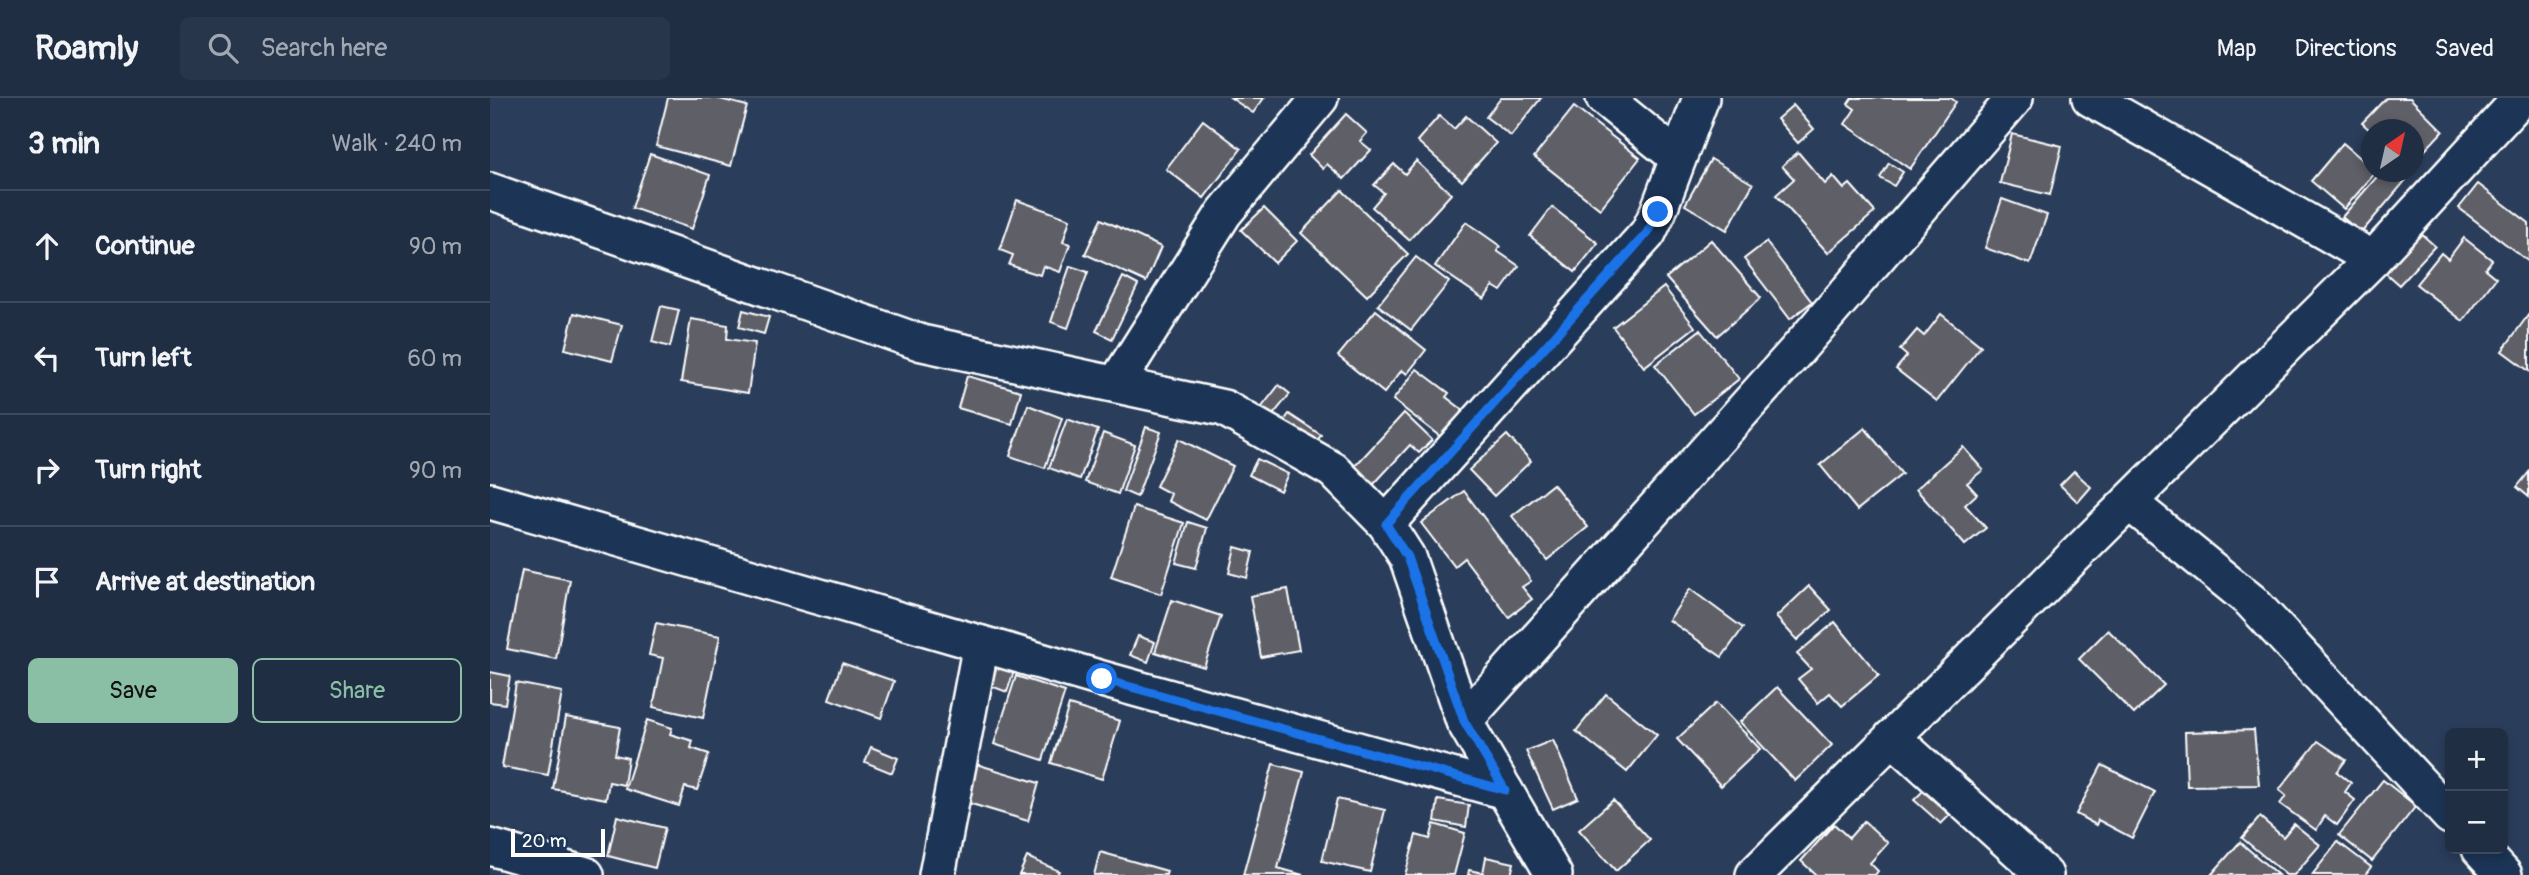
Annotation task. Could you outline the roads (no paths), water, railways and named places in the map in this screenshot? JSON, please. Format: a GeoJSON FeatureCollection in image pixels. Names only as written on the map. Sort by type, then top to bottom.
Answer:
{"type":"FeatureCollection","features":[{"type":"Feature","properties":{"kind":"street"},"geometry":{"type":"LineString","coordinates":[[1116,384],[1224,213],[1320,98]]}},
{"type":"Feature","properties":{"kind":"street"},"geometry":{"type":"LineString","coordinates":[[1604,98],[1678,159]]}},
{"type":"Feature","properties":{"kind":"street"},"geometry":{"type":"LineString","coordinates":[[1386,524],[1647,233],[1701,98]]}},
{"type":"Feature","properties":{"kind":"street"},"geometry":{"type":"LineString","coordinates":[[1464,721],[1798,349],[2015,98]]}},
{"type":"Feature","properties":{"kind":"street"},"geometry":{"type":"LineString","coordinates":[[2090,98],[2373,259]]}},
{"type":"Feature","properties":{"kind":"street"},"geometry":{"type":"LineString","coordinates":[[1754,875],[2373,259],[2521,98]]}},
{"type":"Feature","properties":{"kind":"street"},"geometry":{"type":"LineString","coordinates":[[490,191],[922,343],[1224,408],[1333,470],[1386,524],[1407,557],[1464,721],[1554,875]]}},
{"type":"Feature","properties":{"kind":"street"},"geometry":{"type":"LineString","coordinates":[[490,502],[981,644],[1505,790]]}},
{"type":"Feature","properties":{"kind":"street"},"geometry":{"type":"LineString","coordinates":[[2130,503],[2251,600],[2445,811]]}},
{"type":"Feature","properties":{"kind":"street"},"geometry":{"type":"LineString","coordinates":[[937,875],[981,644]]}},
{"type":"Feature","properties":{"kind":"street"},"geometry":{"type":"LineString","coordinates":[[1892,737],[2045,875]]}},
{"type":"Feature","properties":{"kind":"street"},"geometry":{"type":"LineString","coordinates":[[490,846],[586,875]]}},
{"type":"Feature","properties":{"kind":"street"},"geometry":{"type":"LineString","coordinates":[[2485,854],[2504,875]]}}]}
